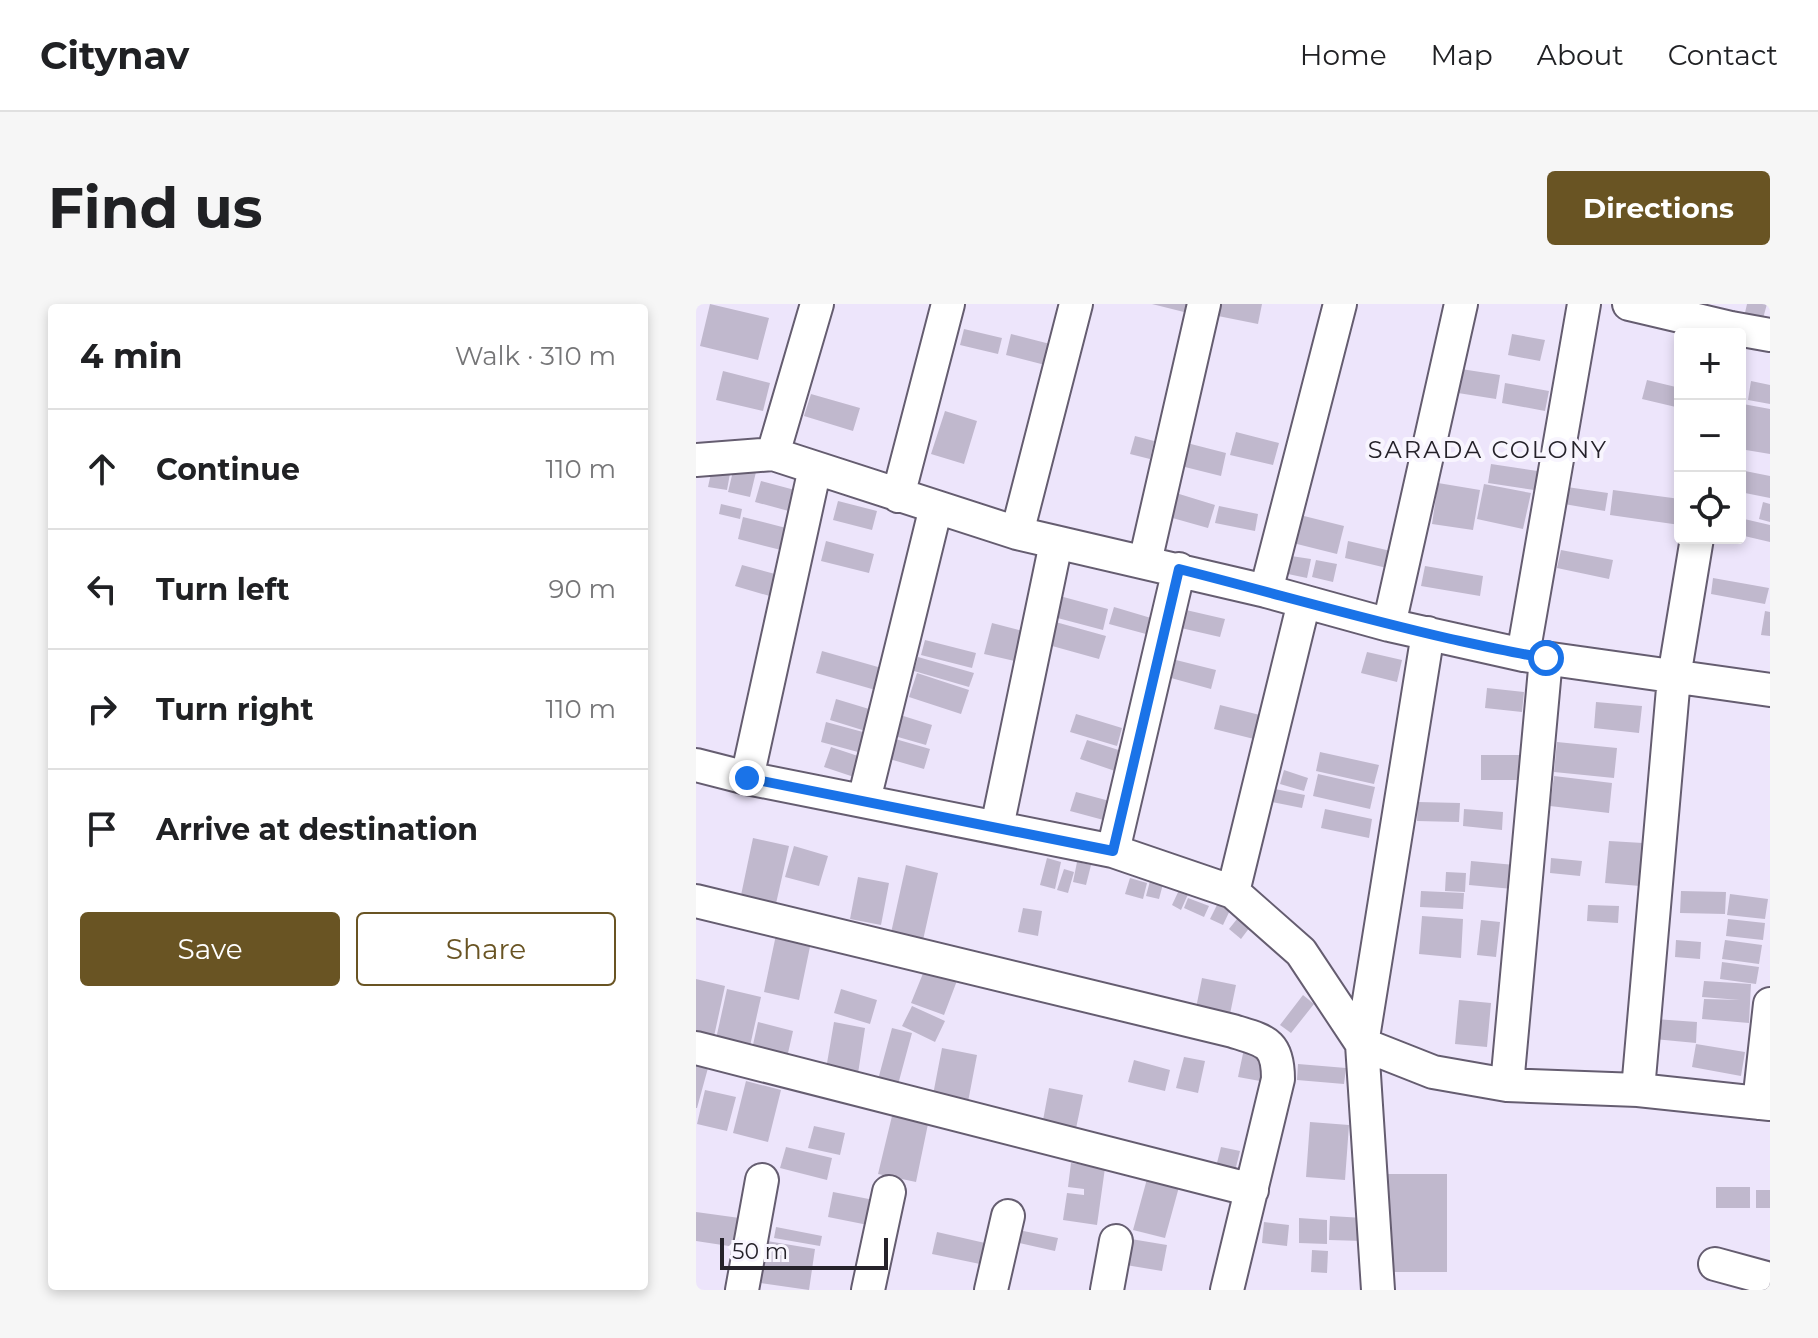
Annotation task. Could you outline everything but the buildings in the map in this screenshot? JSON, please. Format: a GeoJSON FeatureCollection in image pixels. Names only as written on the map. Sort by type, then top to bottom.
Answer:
{"type":"FeatureCollection","features":[{"type":"Feature","properties":{"kind":"street"},"geometry":{"type":"LineString","coordinates":[[773,454],[817,304]]}},
{"type":"Feature","properties":{"kind":"street"},"geometry":{"type":"LineString","coordinates":[[898,496],[948,304]]}},
{"type":"Feature","properties":{"kind":"street"},"geometry":{"type":"LineString","coordinates":[[1017,533],[1076,304]]}},
{"type":"Feature","properties":{"kind":"street"},"geometry":{"type":"LineString","coordinates":[[1145,562],[1204,304]]}},
{"type":"Feature","properties":{"kind":"street"},"geometry":{"type":"LineString","coordinates":[[1266,591],[1340,304]]}},
{"type":"Feature","properties":{"kind":"street"},"geometry":{"type":"LineString","coordinates":[[1389,625],[1461,304]]}},
{"type":"Feature","properties":{"kind":"street"},"geometry":{"type":"LineString","coordinates":[[1507,1085],[1535,656],[1584,304]]}},
{"type":"Feature","properties":{"kind":"street"},"geometry":{"type":"LineString","coordinates":[[1629,304],[1720,328]]}},
{"type":"Feature","properties":{"kind":"street"},"geometry":{"type":"LineString","coordinates":[[1746,333],[1770,335]]}},
{"type":"Feature","properties":{"kind":"street"},"geometry":{"type":"LineString","coordinates":[[696,460],[773,454],[1017,533],[1179,569],[1389,625],[1535,656],[1770,690]]}},
{"type":"Feature","properties":{"kind":"street"},"geometry":{"type":"LineString","coordinates":[[747,778],[815,468]]}},
{"type":"Feature","properties":{"kind":"street"},"geometry":{"type":"LineString","coordinates":[[864,800],[936,507]]}},
{"type":"Feature","properties":{"kind":"street"},"geometry":{"type":"LineString","coordinates":[[997,827],[1056,543]]}},
{"type":"Feature","properties":{"kind":"street"},"geometry":{"type":"LineString","coordinates":[[1638,1090],[1674,677],[1696,544]]}},
{"type":"Feature","properties":{"kind":"street"},"geometry":{"type":"LineString","coordinates":[[1113,851],[1179,569]]}},
{"type":"Feature","properties":{"kind":"street"},"geometry":{"type":"LineString","coordinates":[[1233,892],[1304,602]]}},
{"type":"Feature","properties":{"kind":"street"},"geometry":{"type":"LineString","coordinates":[[1378,1290],[1362,1044],[1428,633]]}},
{"type":"Feature","properties":{"kind":"street"},"geometry":{"type":"LineString","coordinates":[[696,765],[747,778],[1113,851],[1233,892],[1301,952],[1362,1044],[1433,1072],[1507,1085],[1638,1090],[1764,1104],[1770,1004]]}},
{"type":"Feature","properties":{"kind":"street"},"geometry":{"type":"LineString","coordinates":[[696,901],[1218,1027],[1259,1039],[1270,1046],[1278,1060],[1278,1079],[1227,1290]]}},
{"type":"Feature","properties":{"kind":"street"},"geometry":{"type":"LineString","coordinates":[[696,1048],[1252,1190]]}},
{"type":"Feature","properties":{"kind":"street"},"geometry":{"type":"LineString","coordinates":[[742,1290],[762,1180]]}},
{"type":"Feature","properties":{"kind":"street"},"geometry":{"type":"LineString","coordinates":[[868,1290],[889,1192]]}},
{"type":"Feature","properties":{"kind":"street"},"geometry":{"type":"LineString","coordinates":[[991,1290],[1008,1216]]}},
{"type":"Feature","properties":{"kind":"street"},"geometry":{"type":"LineString","coordinates":[[1107,1290],[1116,1241]]}},
{"type":"Feature","properties":{"kind":"street"},"geometry":{"type":"LineString","coordinates":[[1715,1264],[1770,1279]]}},
{"type":"Feature","properties":{"kind":"district","name":"SARADA COLONY"},"geometry":{"type":"Point","coordinates":[1488,450]}},
{"type":"Feature","properties":{"kind":"route"},"geometry":{"type":"LineString","coordinates":[[747,778],[1113,851],[1179,569],[1389,625],[1546,658]]}}]}
